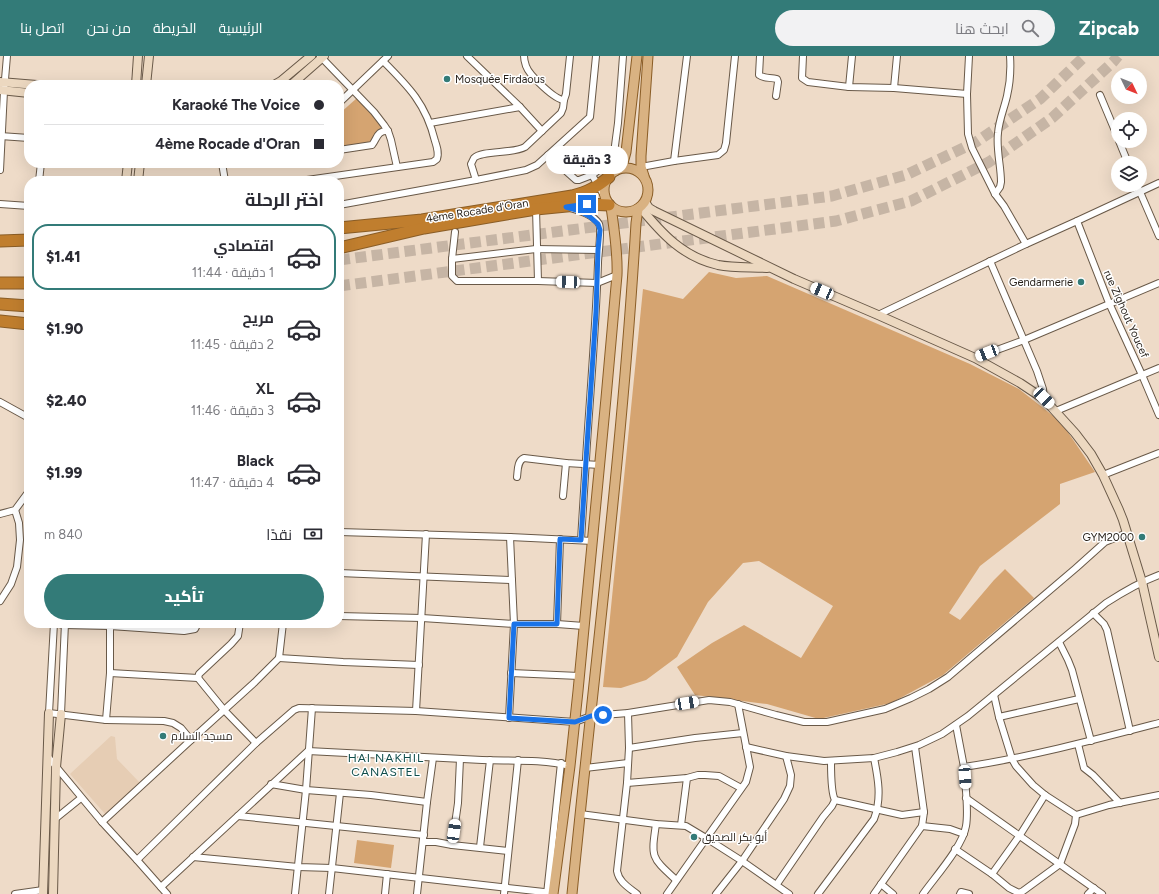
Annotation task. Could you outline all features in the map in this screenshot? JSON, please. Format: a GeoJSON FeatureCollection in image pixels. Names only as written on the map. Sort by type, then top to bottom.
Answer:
{"type":"FeatureCollection","features":[{"type":"Feature","properties":{"kind":"highway","name":"4ème Rocade d'Oran"},"geometry":{"type":"LineString","coordinates":[[344,228],[422,220],[572,196],[586,192],[599,185],[612,174]]}},
{"type":"Feature","properties":{"kind":"highway","name":"4ème Rocade d'Oran"},"geometry":{"type":"LineString","coordinates":[[344,247],[424,228],[536,209],[608,203]]}},
{"type":"Feature","properties":{"kind":"highway"},"geometry":{"type":"LineString","coordinates":[[0,240],[24,240]]}},
{"type":"Feature","properties":{"kind":"highway"},"geometry":{"type":"LineString","coordinates":[[0,282],[24,283]]}},
{"type":"Feature","properties":{"kind":"highway"},"geometry":{"type":"LineString","coordinates":[[0,304],[24,306]]}},
{"type":"Feature","properties":{"kind":"highway"},"geometry":{"type":"LineString","coordinates":[[0,321],[24,323]]}},
{"type":"Feature","properties":{"kind":"main road"},"geometry":{"type":"LineString","coordinates":[[136,80],[138,56]]}},
{"type":"Feature","properties":{"kind":"main road"},"geometry":{"type":"LineString","coordinates":[[147,80],[150,56]]}},
{"type":"Feature","properties":{"kind":"main road"},"geometry":{"type":"LineString","coordinates":[[282,80],[311,56]]}},
{"type":"Feature","properties":{"kind":"main road"},"geometry":{"type":"LineString","coordinates":[[550,893],[570,766],[575,722],[618,262],[616,241],[604,186],[612,174],[623,163],[626,152],[637,56]]}},
{"type":"Feature","properties":{"kind":"main road"},"geometry":{"type":"LineString","coordinates":[[572,894],[625,375],[636,223],[641,206],[648,192],[646,181],[642,172],[641,156],[648,56]]}},
{"type":"Feature","properties":{"kind":"main road"},"geometry":{"type":"LineString","coordinates":[[297,80],[322,57]]}},
{"type":"Feature","properties":{"kind":"main road"},"geometry":{"type":"LineString","coordinates":[[2,86],[24,85]]}},
{"type":"Feature","properties":{"kind":"main road"},"geometry":{"type":"LineString","coordinates":[[2,86],[24,92]]}},
{"type":"Feature","properties":{"kind":"main road"},"geometry":{"type":"LineString","coordinates":[[612,174],[621,169],[627,168],[642,172]]}},
{"type":"Feature","properties":{"kind":"main road"},"geometry":{"type":"LineString","coordinates":[[608,203],[618,211],[625,212],[632,212],[641,206],[649,208],[770,268],[975,358],[1044,398],[1076,433],[1093,458],[1103,475],[1119,510],[1142,582],[1159,657]]}},
{"type":"Feature","properties":{"kind":"main road"},"geometry":{"type":"LineString","coordinates":[[641,206],[650,220],[675,244],[687,253],[718,265],[770,268]]}},
{"type":"Feature","properties":{"kind":"main road"},"geometry":{"type":"LineString","coordinates":[[43,892],[49,713]]}},
{"type":"Feature","properties":{"kind":"main road"},"geometry":{"type":"LineString","coordinates":[[53,894],[56,767],[60,714]]}},
{"type":"Feature","properties":{"kind":"street"},"geometry":{"type":"LineString","coordinates":[[0,170],[2,86],[7,56]]}},
{"type":"Feature","properties":{"kind":"street"},"geometry":{"type":"LineString","coordinates":[[467,56],[520,107],[542,131]]}},
{"type":"Feature","properties":{"kind":"street"},"geometry":{"type":"LineString","coordinates":[[524,56],[526,66],[536,80],[556,98],[564,100]]}},
{"type":"Feature","properties":{"kind":"street"},"geometry":{"type":"LineString","coordinates":[[476,180],[471,164],[474,159],[480,155],[521,149],[530,143],[561,113],[564,108],[570,56]]}},
{"type":"Feature","properties":{"kind":"street"},"geometry":{"type":"LineString","coordinates":[[344,204],[526,170],[537,165],[590,117],[596,56]]}},
{"type":"Feature","properties":{"kind":"street"},"geometry":{"type":"LineString","coordinates":[[548,155],[576,180],[592,175],[608,163],[614,153],[618,123],[623,56]]}},
{"type":"Feature","properties":{"kind":"street"},"geometry":{"type":"LineString","coordinates":[[674,161],[687,56]]}},
{"type":"Feature","properties":{"kind":"street"},"geometry":{"type":"LineString","coordinates":[[642,172],[674,161],[718,155],[724,150],[735,58],[727,56]]}},
{"type":"Feature","properties":{"kind":"street"},"geometry":{"type":"LineString","coordinates":[[760,56],[759,76],[775,78],[777,80],[776,96]]}},
{"type":"Feature","properties":{"kind":"street"},"geometry":{"type":"LineString","coordinates":[[803,56],[802,78],[808,82],[849,87],[894,88],[967,94]]}},
{"type":"Feature","properties":{"kind":"street"},"geometry":{"type":"LineString","coordinates":[[849,87],[852,56]]}},
{"type":"Feature","properties":{"kind":"street"},"geometry":{"type":"LineString","coordinates":[[894,88],[897,56]]}},
{"type":"Feature","properties":{"kind":"street"},"geometry":{"type":"LineString","coordinates":[[969,56],[967,94],[968,134],[972,148],[996,194],[1026,244]]}},
{"type":"Feature","properties":{"kind":"street"},"geometry":{"type":"LineString","coordinates":[[996,194],[1001,182],[998,135],[1010,81],[1010,56]]}},
{"type":"Feature","properties":{"kind":"street"},"geometry":{"type":"LineString","coordinates":[[322,57],[344,80]]}},
{"type":"Feature","properties":{"kind":"street"},"geometry":{"type":"LineString","coordinates":[[334,176],[432,162],[436,159],[438,152],[430,123],[415,95],[385,58],[344,98]]}},
{"type":"Feature","properties":{"kind":"street"},"geometry":{"type":"LineString","coordinates":[[344,80],[374,112],[388,131],[396,167]]}},
{"type":"Feature","properties":{"kind":"street"},"geometry":{"type":"LineString","coordinates":[[1100,95],[1111,121]]}},
{"type":"Feature","properties":{"kind":"street"},"geometry":{"type":"LineString","coordinates":[[430,123],[520,107]]}},
{"type":"Feature","properties":{"kind":"street"},"geometry":{"type":"LineString","coordinates":[[344,149],[372,145],[380,132],[385,130],[388,131]]}},
{"type":"Feature","properties":{"kind":"street"},"geometry":{"type":"LineString","coordinates":[[1,136],[24,138]]}},
{"type":"Feature","properties":{"kind":"street"},"geometry":{"type":"LineString","coordinates":[[592,175],[608,203]]}},
{"type":"Feature","properties":{"kind":"street"},"geometry":{"type":"LineString","coordinates":[[1147,189],[1159,183]]}},
{"type":"Feature","properties":{"kind":"street"},"geometry":{"type":"LineString","coordinates":[[878,315],[1026,244],[1140,192],[1159,236]]}},
{"type":"Feature","properties":{"kind":"street"},"geometry":{"type":"LineString","coordinates":[[0,204],[24,206]]}},
{"type":"Feature","properties":{"kind":"street"},"geometry":{"type":"LineString","coordinates":[[566,207],[580,211],[589,216],[598,224],[600,230],[581,540]]}},
{"type":"Feature","properties":{"kind":"street"},"geometry":{"type":"LineString","coordinates":[[536,209],[538,281]]}},
{"type":"Feature","properties":{"kind":"street","name":"rue Zighout Youcef"},"geometry":{"type":"LineString","coordinates":[[1077,221],[1109,303],[1159,415]]}},
{"type":"Feature","properties":{"kind":"street"},"geometry":{"type":"LineString","coordinates":[[455,232],[452,276],[457,281],[597,283],[617,275]]}},
{"type":"Feature","properties":{"kind":"street"},"geometry":{"type":"LineString","coordinates":[[452,259],[536,249],[598,250]]}},
{"type":"Feature","properties":{"kind":"street"},"geometry":{"type":"LineString","coordinates":[[990,261],[1024,340],[1043,389],[1044,398]]}},
{"type":"Feature","properties":{"kind":"street"},"geometry":{"type":"LineString","coordinates":[[975,358],[1024,340],[1159,283]]}},
{"type":"Feature","properties":{"kind":"street"},"geometry":{"type":"LineString","coordinates":[[1056,411],[1159,368]]}},
{"type":"Feature","properties":{"kind":"street"},"geometry":{"type":"LineString","coordinates":[[0,402],[24,415]]}},
{"type":"Feature","properties":{"kind":"street"},"geometry":{"type":"LineString","coordinates":[[1103,475],[1159,453]]}},
{"type":"Feature","properties":{"kind":"street"},"geometry":{"type":"LineString","coordinates":[[518,477],[518,464],[522,459],[600,465]]}},
{"type":"Feature","properties":{"kind":"street"},"geometry":{"type":"LineString","coordinates":[[563,496],[566,463]]}},
{"type":"Feature","properties":{"kind":"street"},"geometry":{"type":"LineString","coordinates":[[1,515],[15,510],[24,498]]}},
{"type":"Feature","properties":{"kind":"street"},"geometry":{"type":"LineString","coordinates":[[0,601],[12,584],[17,566],[20,540],[19,523],[15,510]]}},
{"type":"Feature","properties":{"kind":"street"},"geometry":{"type":"LineString","coordinates":[[344,532],[593,541]]}},
{"type":"Feature","properties":{"kind":"street"},"geometry":{"type":"LineString","coordinates":[[137,860],[256,743],[294,710],[302,707],[416,711],[575,722],[591,716],[628,713],[709,700],[738,704],[804,722],[827,722],[885,709],[929,689],[948,677],[1105,542],[1127,533]]}},
{"type":"Feature","properties":{"kind":"street"},"geometry":{"type":"LineString","coordinates":[[416,711],[420,665],[426,534]]}},
{"type":"Feature","properties":{"kind":"street"},"geometry":{"type":"LineString","coordinates":[[509,718],[514,624],[510,537]]}},
{"type":"Feature","properties":{"kind":"street"},"geometry":{"type":"LineString","coordinates":[[557,624],[560,539]]}},
{"type":"Feature","properties":{"kind":"street"},"geometry":{"type":"LineString","coordinates":[[344,573],[512,580]]}},
{"type":"Feature","properties":{"kind":"street"},"geometry":{"type":"LineString","coordinates":[[746,747],[786,756],[831,761],[874,758],[915,747],[942,734],[956,725],[1106,603],[1119,594],[1159,575]]}},
{"type":"Feature","properties":{"kind":"street"},"geometry":{"type":"LineString","coordinates":[[1094,613],[1104,624],[1109,636],[1130,731]]}},
{"type":"Feature","properties":{"kind":"street"},"geometry":{"type":"LineString","coordinates":[[344,616],[422,618],[514,624],[557,624],[584,626]]}},
{"type":"Feature","properties":{"kind":"street"},"geometry":{"type":"LineString","coordinates":[[54,628],[49,713],[106,720],[164,721],[173,723],[181,728],[191,740]]}},
{"type":"Feature","properties":{"kind":"street"},"geometry":{"type":"LineString","coordinates":[[60,714],[64,628]]}},
{"type":"Feature","properties":{"kind":"street"},"geometry":{"type":"LineString","coordinates":[[106,720],[110,673],[110,628]]}},
{"type":"Feature","properties":{"kind":"street"},"geometry":{"type":"LineString","coordinates":[[169,628],[189,631],[196,628]]}},
{"type":"Feature","properties":{"kind":"street"},"geometry":{"type":"LineString","coordinates":[[198,678],[199,674],[238,636],[239,628]]}},
{"type":"Feature","properties":{"kind":"street"},"geometry":{"type":"LineString","coordinates":[[102,822],[255,682],[279,658],[282,628]]}},
{"type":"Feature","properties":{"kind":"street"},"geometry":{"type":"LineString","coordinates":[[1059,642],[1070,665],[1091,741]]}},
{"type":"Feature","properties":{"kind":"street"},"geometry":{"type":"LineString","coordinates":[[279,658],[420,665]]}},
{"type":"Feature","properties":{"kind":"street"},"geometry":{"type":"LineString","coordinates":[[110,673],[198,678],[224,710],[256,743]]}},
{"type":"Feature","properties":{"kind":"street"},"geometry":{"type":"LineString","coordinates":[[511,673],[579,676]]}},
{"type":"Feature","properties":{"kind":"street"},"geometry":{"type":"LineString","coordinates":[[994,695],[998,717],[1012,759],[1016,766],[1029,781],[1045,795],[1076,814],[1120,802],[1159,795]]}},
{"type":"Feature","properties":{"kind":"street"},"geometry":{"type":"LineString","coordinates":[[998,717],[1079,699]]}},
{"type":"Feature","properties":{"kind":"street"},"geometry":{"type":"LineString","coordinates":[[667,894],[746,782],[750,767],[738,704]]}},
{"type":"Feature","properties":{"kind":"street"},"geometry":{"type":"LineString","coordinates":[[295,894],[306,790],[312,708]]}},
{"type":"Feature","properties":{"kind":"street"},"geometry":{"type":"LineString","coordinates":[[628,713],[628,783],[617,871],[621,882],[637,894]]}},
{"type":"Feature","properties":{"kind":"street"},"geometry":{"type":"LineString","coordinates":[[964,767],[1012,759],[1091,741],[1159,723]]}},
{"type":"Feature","properties":{"kind":"street"},"geometry":{"type":"LineString","coordinates":[[923,894],[955,849],[964,834],[967,824],[964,767],[956,725]]}},
{"type":"Feature","properties":{"kind":"street"},"geometry":{"type":"LineString","coordinates":[[629,748],[695,738],[743,733]]}},
{"type":"Feature","properties":{"kind":"street"},"geometry":{"type":"LineString","coordinates":[[1078,744],[1084,768],[1120,802]]}},
{"type":"Feature","properties":{"kind":"street"},"geometry":{"type":"LineString","coordinates":[[874,894],[922,826],[924,812],[915,747]]}},
{"type":"Feature","properties":{"kind":"street"},"geometry":{"type":"LineString","coordinates":[[161,887],[308,751],[434,758],[518,760],[560,763],[570,766]]}},
{"type":"Feature","properties":{"kind":"street"},"geometry":{"type":"LineString","coordinates":[[716,894],[742,861],[784,799],[790,786],[791,775],[786,756]]}},
{"type":"Feature","properties":{"kind":"street"},"geometry":{"type":"LineString","coordinates":[[48,757],[81,798],[167,894]]}},
{"type":"Feature","properties":{"kind":"street"},"geometry":{"type":"LineString","coordinates":[[417,894],[424,842],[427,802],[434,758]]}},
{"type":"Feature","properties":{"kind":"street"},"geometry":{"type":"LineString","coordinates":[[818,894],[874,819],[878,809],[879,784],[874,758]]}},
{"type":"Feature","properties":{"kind":"street"},"geometry":{"type":"LineString","coordinates":[[452,846],[458,803],[460,759]]}},
{"type":"Feature","properties":{"kind":"street"},"geometry":{"type":"LineString","coordinates":[[480,847],[490,760]]}},
{"type":"Feature","properties":{"kind":"street"},"geometry":{"type":"LineString","coordinates":[[504,894],[518,760]]}},
{"type":"Feature","properties":{"kind":"street"},"geometry":{"type":"LineString","coordinates":[[831,761],[833,786],[832,795],[835,800],[902,814],[924,812]]}},
{"type":"Feature","properties":{"kind":"street"},"geometry":{"type":"LineString","coordinates":[[193,857],[298,868],[332,868],[550,893],[560,763]]}},
{"type":"Feature","properties":{"kind":"street"},"geometry":{"type":"LineString","coordinates":[[585,768],[628,763]]}},
{"type":"Feature","properties":{"kind":"street"},"geometry":{"type":"LineString","coordinates":[[628,783],[705,775],[719,776],[741,788]]}},
{"type":"Feature","properties":{"kind":"street"},"geometry":{"type":"LineString","coordinates":[[681,825],[687,778]]}},
{"type":"Feature","properties":{"kind":"street"},"geometry":{"type":"LineString","coordinates":[[271,784],[306,790],[371,795],[427,802]]}},
{"type":"Feature","properties":{"kind":"street"},"geometry":{"type":"LineString","coordinates":[[329,894],[340,793]]}},
{"type":"Feature","properties":{"kind":"street"},"geometry":{"type":"LineString","coordinates":[[992,874],[1020,835],[1045,795]]}},
{"type":"Feature","properties":{"kind":"street"},"geometry":{"type":"LineString","coordinates":[[55,819],[81,798]]}},
{"type":"Feature","properties":{"kind":"street"},"geometry":{"type":"LineString","coordinates":[[966,798],[1102,894]]}},
{"type":"Feature","properties":{"kind":"street"},"geometry":{"type":"LineString","coordinates":[[777,884],[835,800]]}},
{"type":"Feature","properties":{"kind":"street"},"geometry":{"type":"LineString","coordinates":[[580,814],[656,824],[681,825],[690,828],[777,884],[789,894]]}},
{"type":"Feature","properties":{"kind":"street"},"geometry":{"type":"LineString","coordinates":[[955,849],[992,874],[1009,888],[1019,893],[1060,864],[1075,824],[1076,814]]}},
{"type":"Feature","properties":{"kind":"street"},"geometry":{"type":"LineString","coordinates":[[238,816],[424,835]]}},
{"type":"Feature","properties":{"kind":"street"},"geometry":{"type":"LineString","coordinates":[[656,824],[653,846],[655,858],[676,880]]}},
{"type":"Feature","properties":{"kind":"street"},"geometry":{"type":"LineString","coordinates":[[922,826],[950,829],[964,834]]}},
{"type":"Feature","properties":{"kind":"street"},"geometry":{"type":"LineString","coordinates":[[424,842],[436,842],[452,846],[480,847],[508,851]]}},
{"type":"Feature","properties":{"kind":"street"},"geometry":{"type":"LineString","coordinates":[[385,894],[387,874]]}},
{"type":"Feature","properties":{"kind":"street"},"geometry":{"type":"LineString","coordinates":[[881,884],[893,894]]}},
{"type":"Feature","properties":{"kind":"street"},"geometry":{"type":"LineString","coordinates":[[1088,894],[1094,888]]}},
{"type":"Feature","properties":{"kind":"street"},"geometry":{"type":"LineString","coordinates":[[15,894],[43,892]]}},
{"type":"Feature","properties":{"kind":"street"},"geometry":{"type":"LineString","coordinates":[[960,894],[961,892],[969,894]]}},
{"type":"Feature","properties":{"kind":"shaded area"},"geometry":{"type":"Polygon","coordinates":[[[357,98],[380,124],[384,131],[375,143],[344,147],[344,110],[357,98]]]}},
{"type":"Feature","properties":{"kind":"shaded area"},"geometry":{"type":"Polygon","coordinates":[[[709,272],[736,278],[767,276],[970,364],[1019,389],[1061,422],[1095,472],[1060,484],[1060,504],[980,566],[949,613],[960,620],[1005,569],[1034,598],[943,675],[891,703],[819,719],[767,704],[695,695],[677,667],[712,643],[744,625],[801,658],[833,606],[759,561],[743,563],[708,602],[677,657],[646,680],[621,688],[603,687],[643,289],[683,299],[709,272]]]}},
{"type":"Feature","properties":{"kind":"shaded area"},"geometry":{"type":"Polygon","coordinates":[[[111,736],[115,737],[117,759],[140,783],[106,815],[70,774],[111,736]]]}},
{"type":"Feature","properties":{"kind":"shaded area"},"geometry":{"type":"Polygon","coordinates":[[[357,840],[394,845],[391,868],[354,863],[357,840]]]}},
{"type":"Feature","properties":{"kind":"tunnel"},"geometry":{"type":"LineString","coordinates":[[344,259],[832,196],[906,175],[976,142],[1040,99],[1085,56]]}},
{"type":"Feature","properties":{"kind":"tunnel"},"geometry":{"type":"LineString","coordinates":[[344,285],[836,221],[911,201],[989,162],[1052,118],[1118,56]]}},
{"type":"Feature","properties":{"kind":"place","name":"Mosquée Firdaous"},"geometry":{"type":"Point","coordinates":[447,79]}},
{"type":"Feature","properties":{"kind":"place","name":"Gendarmerie"},"geometry":{"type":"Point","coordinates":[1081,282]}},
{"type":"Feature","properties":{"kind":"place","name":"GYM2000"},"geometry":{"type":"Point","coordinates":[1142,537]}},
{"type":"Feature","properties":{"kind":"place","name":"مسجد السلام"},"geometry":{"type":"Point","coordinates":[163,736]}},
{"type":"Feature","properties":{"kind":"place","name":"أبو بكر الصديق"},"geometry":{"type":"Point","coordinates":[694,837]}},
{"type":"Feature","properties":{"kind":"district","name":"HAI NAKHIL CANASTEL"},"geometry":{"type":"Point","coordinates":[386,765]}},
{"type":"Feature","properties":{"kind":"route"},"geometry":{"type":"LineString","coordinates":[[587,204],[566,207],[580,211],[589,216],[594,219],[600,227],[581,540],[560,539],[557,624],[514,624],[509,718],[575,722],[591,716],[603,715]]}}]}
